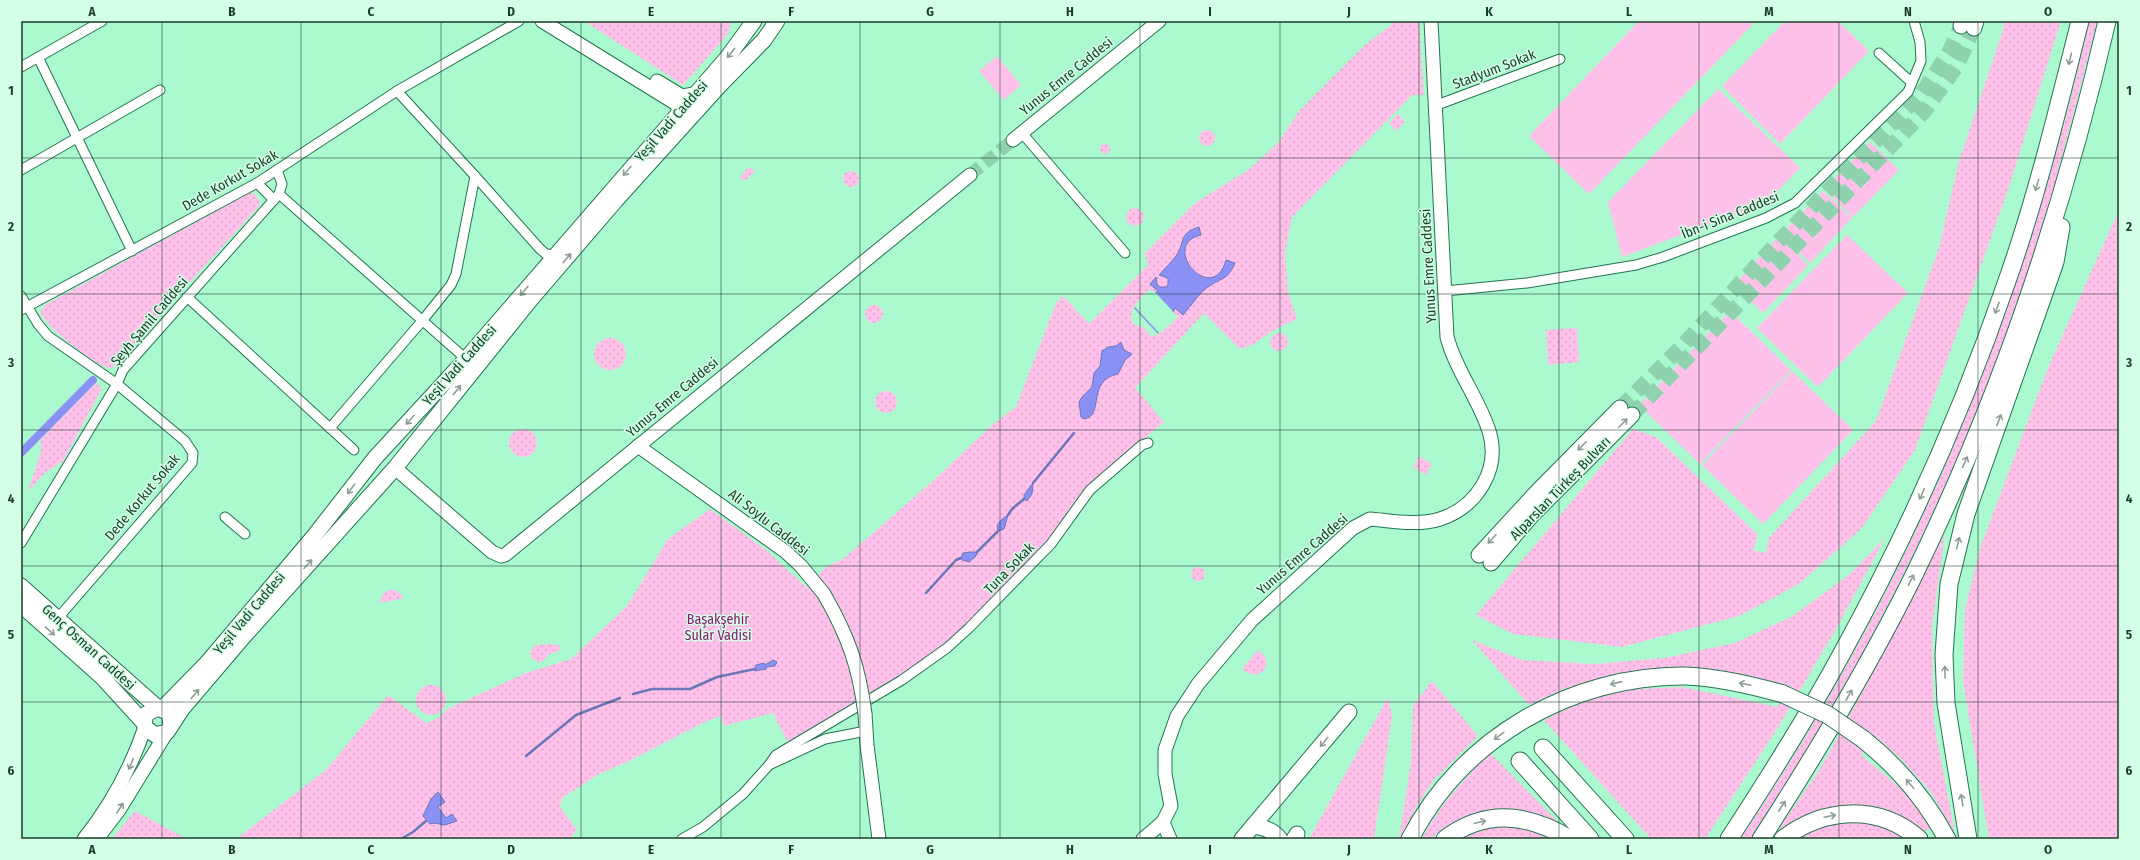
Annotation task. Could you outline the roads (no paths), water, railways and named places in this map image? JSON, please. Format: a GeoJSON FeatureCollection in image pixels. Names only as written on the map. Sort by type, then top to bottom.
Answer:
{"type":"FeatureCollection","features":[{"type":"Feature","properties":{"kind":"highway"},"geometry":{"type":"LineString","coordinates":[[1729,839],[1818,696],[1884,574],[1913,515],[1977,363],[2007,282],[2028,219],[2049,145],[2080,21]]}},
{"type":"Feature","properties":{"kind":"highway"},"geometry":{"type":"LineString","coordinates":[[1761,839],[1837,717],[1913,576],[1971,449],[2006,362],[2040,267],[2062,195],[2091,89],[2107,21]]}},
{"type":"Feature","properties":{"kind":"highway"},"geometry":{"type":"LineString","coordinates":[[1968,839],[1946,697],[1944,655],[1949,584],[1966,514],[2055,262],[2060,237],[2062,195]]}},
{"type":"Feature","properties":{"kind":"highway"},"geometry":{"type":"LineString","coordinates":[[1410,839],[1426,812],[1472,757],[1527,717],[1574,695],[1625,681],[1685,676],[1731,681],[1783,694],[1828,715],[1863,739],[1890,762],[1912,785],[1935,817],[1947,839]]}},
{"type":"Feature","properties":{"kind":"highway"},"geometry":{"type":"LineString","coordinates":[[1716,839],[1778,745],[1818,696]]}},
{"type":"Feature","properties":{"kind":"highway"},"geometry":{"type":"LineString","coordinates":[[1543,748],[1625,839]]}},
{"type":"Feature","properties":{"kind":"highway"},"geometry":{"type":"LineString","coordinates":[[1520,761],[1590,839]]}},
{"type":"Feature","properties":{"kind":"highway"},"geometry":{"type":"LineString","coordinates":[[1783,839],[1792,832],[1819,818],[1855,813],[1871,815],[1899,825],[1919,839]]}},
{"type":"Feature","properties":{"kind":"highway"},"geometry":{"type":"LineString","coordinates":[[1445,839],[1460,829],[1479,822],[1516,818],[1536,822],[1570,839]]}},
{"type":"Feature","properties":{"kind":"main road","name":"Yeşil Vadi Caddesi"},"geometry":{"type":"LineString","coordinates":[[160,708],[212,657],[316,535],[377,455],[466,359],[726,58],[754,21]]}},
{"type":"Feature","properties":{"kind":"main road","name":"Yeşil Vadi Caddesi"},"geometry":{"type":"LineString","coordinates":[[169,729],[182,709],[245,635],[395,468],[531,300],[616,200],[719,86],[764,40],[777,21]]}},
{"type":"Feature","properties":{"kind":"main road","name":"Alparslan Türkeş Bulvarı"},"geometry":{"type":"LineString","coordinates":[[1485,559],[1537,492],[1626,412]]}},
{"type":"Feature","properties":{"kind":"main road"},"geometry":{"type":"LineString","coordinates":[[377,455],[387,450],[393,452],[397,458],[395,468]]}},
{"type":"Feature","properties":{"kind":"main road","name":"Genç Osman Caddesi"},"geometry":{"type":"LineString","coordinates":[[21,586],[160,708]]}},
{"type":"Feature","properties":{"kind":"main road","name":"Genç Osman Caddesi"},"geometry":{"type":"LineString","coordinates":[[21,606],[103,678],[144,725]]}},
{"type":"Feature","properties":{"kind":"main road"},"geometry":{"type":"LineString","coordinates":[[160,708],[171,717],[169,729],[155,735],[144,725],[149,711],[160,708]]}},
{"type":"Feature","properties":{"kind":"main road"},"geometry":{"type":"LineString","coordinates":[[1242,839],[1349,712]]}},
{"type":"Feature","properties":{"kind":"main road"},"geometry":{"type":"LineString","coordinates":[[1253,826],[1268,829],[1276,833],[1280,839]]}},
{"type":"Feature","properties":{"kind":"street"},"geometry":{"type":"LineString","coordinates":[[21,67],[102,21]]}},
{"type":"Feature","properties":{"kind":"street","name":"Dede Korkut Sokak"},"geometry":{"type":"LineString","coordinates":[[24,308],[256,183],[397,91],[518,21]]}},
{"type":"Feature","properties":{"kind":"street"},"geometry":{"type":"LineString","coordinates":[[542,21],[675,102],[678,106],[678,112]]}},
{"type":"Feature","properties":{"kind":"street"},"geometry":{"type":"LineString","coordinates":[[557,21],[682,96],[694,94]]}},
{"type":"Feature","properties":{"kind":"street","name":"Yunus Emre Caddesi"},"geometry":{"type":"LineString","coordinates":[[1018,136],[1159,21]]}},
{"type":"Feature","properties":{"kind":"street","name":"Yunus Emre Caddesi"},"geometry":{"type":"LineString","coordinates":[[1150,837],[1163,822],[1171,806],[1165,774],[1165,750],[1177,716],[1198,684],[1252,620],[1353,528],[1363,522],[1370,519],[1420,522],[1439,519],[1464,506],[1474,498],[1486,480],[1493,457],[1493,443],[1489,429],[1451,350],[1447,337],[1432,21]]}},
{"type":"Feature","properties":{"kind":"street","name":"İbn-i Sina Caddesi"},"geometry":{"type":"LineString","coordinates":[[1446,291],[1527,283],[1636,264],[1663,257],[1766,218],[1795,203],[1908,92],[1921,61],[1920,42],[1914,21]]}},
{"type":"Feature","properties":{"kind":"street"},"geometry":{"type":"LineString","coordinates":[[1879,53],[1911,82]]}},
{"type":"Feature","properties":{"kind":"street"},"geometry":{"type":"LineString","coordinates":[[38,57],[132,251]]}},
{"type":"Feature","properties":{"kind":"street","name":"Stadyum Sokak"},"geometry":{"type":"LineString","coordinates":[[1437,105],[1560,58]]}},
{"type":"Feature","properties":{"kind":"street"},"geometry":{"type":"LineString","coordinates":[[21,170],[160,90]]}},
{"type":"Feature","properties":{"kind":"street"},"geometry":{"type":"LineString","coordinates":[[397,91],[540,249],[546,254],[555,255]]}},
{"type":"Feature","properties":{"kind":"street"},"geometry":{"type":"LineString","coordinates":[[1018,136],[1125,253]]}},
{"type":"Feature","properties":{"kind":"street"},"geometry":{"type":"LineString","coordinates":[[276,197],[282,184],[277,170]]}},
{"type":"Feature","properties":{"kind":"street","name":"Yunus Emre Caddesi"},"geometry":{"type":"LineString","coordinates":[[395,468],[492,552],[501,556],[510,552],[970,175]]}},
{"type":"Feature","properties":{"kind":"street"},"geometry":{"type":"LineString","coordinates":[[330,428],[451,285],[456,274],[475,176]]}},
{"type":"Feature","properties":{"kind":"street"},"geometry":{"type":"LineString","coordinates":[[256,183],[276,197],[466,359]]}},
{"type":"Feature","properties":{"kind":"street","name":"Şeyh Şamil Caddesi"},"geometry":{"type":"LineString","coordinates":[[21,543],[117,384],[123,370],[276,197]]}},
{"type":"Feature","properties":{"kind":"street"},"geometry":{"type":"LineString","coordinates":[[540,249],[543,258],[542,270]]}},
{"type":"Feature","properties":{"kind":"street","name":"Dede Korkut Sokak"},"geometry":{"type":"LineString","coordinates":[[21,296],[24,308],[48,336],[117,384],[185,440],[193,454],[192,463],[58,618]]}},
{"type":"Feature","properties":{"kind":"street"},"geometry":{"type":"LineString","coordinates":[[187,297],[354,450]]}},
{"type":"Feature","properties":{"kind":"street","name":"Tuna Sokak"},"geometry":{"type":"LineString","coordinates":[[682,839],[703,827],[743,794],[776,755],[874,697],[947,648],[969,628],[1051,544],[1090,490],[1142,445],[1148,443]]}},
{"type":"Feature","properties":{"kind":"street","name":"Ali Soylu Caddesi"},"geometry":{"type":"LineString","coordinates":[[638,446],[786,552],[824,594],[841,624],[853,653],[861,683],[880,839]]}},
{"type":"Feature","properties":{"kind":"street"},"geometry":{"type":"LineString","coordinates":[[225,517],[245,534]]}},
{"type":"Feature","properties":{"kind":"street"},"geometry":{"type":"LineString","coordinates":[[84,839],[99,821],[130,768],[144,725]]}},
{"type":"Feature","properties":{"kind":"street","name":"Yeşil Vadi Caddesi"},"geometry":{"type":"LineString","coordinates":[[97,839],[119,810],[169,729]]}},
{"type":"Feature","properties":{"kind":"street"},"geometry":{"type":"LineString","coordinates":[[769,765],[825,739],[866,731]]}},
{"type":"Feature","properties":{"kind":"street"},"geometry":{"type":"LineString","coordinates":[[1163,822],[1170,839]]}},
{"type":"Feature","properties":{"kind":"water"},"geometry":{"type":"Polygon","coordinates":[[[1199,227],[1201,235],[1189,241],[1185,250],[1187,260],[1192,269],[1201,276],[1211,278],[1219,273],[1226,260],[1235,263],[1228,275],[1203,291],[1183,315],[1175,308],[1173,311],[1176,316],[1161,331],[1152,335],[1134,310],[1136,306],[1158,291],[1150,284],[1156,277],[1157,284],[1160,287],[1166,287],[1168,285],[1168,278],[1159,275],[1179,252],[1183,239],[1188,232],[1199,227]]]}},
{"type":"Feature","properties":{"kind":"water"},"geometry":{"type":"Polygon","coordinates":[[[1121,342],[1124,350],[1132,354],[1125,360],[1118,374],[1108,378],[1102,383],[1094,412],[1084,419],[1081,417],[1079,402],[1092,387],[1094,373],[1100,366],[1102,351],[1108,347],[1116,346],[1121,342]]]}},
{"type":"Feature","properties":{"kind":"water"},"geometry":{"type":"Polygon","coordinates":[[[1033,483],[1032,494],[1027,501],[1024,499],[1024,495],[1033,483]]]}},
{"type":"Feature","properties":{"kind":"water"},"geometry":{"type":"Polygon","coordinates":[[[1008,515],[1004,529],[998,531],[998,523],[1008,515]]]}},
{"type":"Feature","properties":{"kind":"water"},"geometry":{"type":"Polygon","coordinates":[[[977,552],[976,556],[969,562],[962,560],[961,558],[963,553],[977,552]]]}},
{"type":"Feature","properties":{"kind":"water"},"geometry":{"type":"Polygon","coordinates":[[[773,660],[777,662],[775,666],[766,667],[766,669],[755,671],[756,665],[764,663],[765,665],[773,660]]]}},
{"type":"Feature","properties":{"kind":"water"},"geometry":{"type":"Polygon","coordinates":[[[438,792],[445,802],[438,807],[446,818],[452,814],[457,821],[445,825],[434,823],[430,824],[423,816],[431,799],[438,792]]]}},
{"type":"Feature","properties":{"kind":"waterway"},"geometry":{"type":"LineString","coordinates":[[21,453],[93,380]]}},
{"type":"Feature","properties":{"kind":"waterway"},"geometry":{"type":"LineString","coordinates":[[1033,483],[1074,433]]}},
{"type":"Feature","properties":{"kind":"waterway"},"geometry":{"type":"LineString","coordinates":[[1008,515],[1012,509],[1024,499]]}},
{"type":"Feature","properties":{"kind":"waterway"},"geometry":{"type":"LineString","coordinates":[[977,552],[998,531]]}},
{"type":"Feature","properties":{"kind":"waterway"},"geometry":{"type":"LineString","coordinates":[[926,593],[956,560],[961,558]]}},
{"type":"Feature","properties":{"kind":"waterway"},"geometry":{"type":"LineString","coordinates":[[633,694],[652,689],[690,689],[717,677],[755,669]]}},
{"type":"Feature","properties":{"kind":"waterway"},"geometry":{"type":"LineString","coordinates":[[526,756],[576,715],[620,698]]}},
{"type":"Feature","properties":{"kind":"waterway"},"geometry":{"type":"LineString","coordinates":[[401,839],[413,832],[426,821]]}},
{"type":"Feature","properties":{"kind":"tunnel"},"geometry":{"type":"LineString","coordinates":[[1620,408],[1680,348],[1779,241],[1922,93],[1949,52],[1961,26]]}},
{"type":"Feature","properties":{"kind":"tunnel"},"geometry":{"type":"LineString","coordinates":[[1632,415],[1924,112],[1957,66],[1974,28]]}},
{"type":"Feature","properties":{"kind":"tunnel"},"geometry":{"type":"LineString","coordinates":[[970,175],[1013,140]]}},
{"type":"Feature","properties":{"kind":"park label","name":"Başakşehir Sular Vadisi"},"geometry":{"type":"Point","coordinates":[718,628]}}]}
